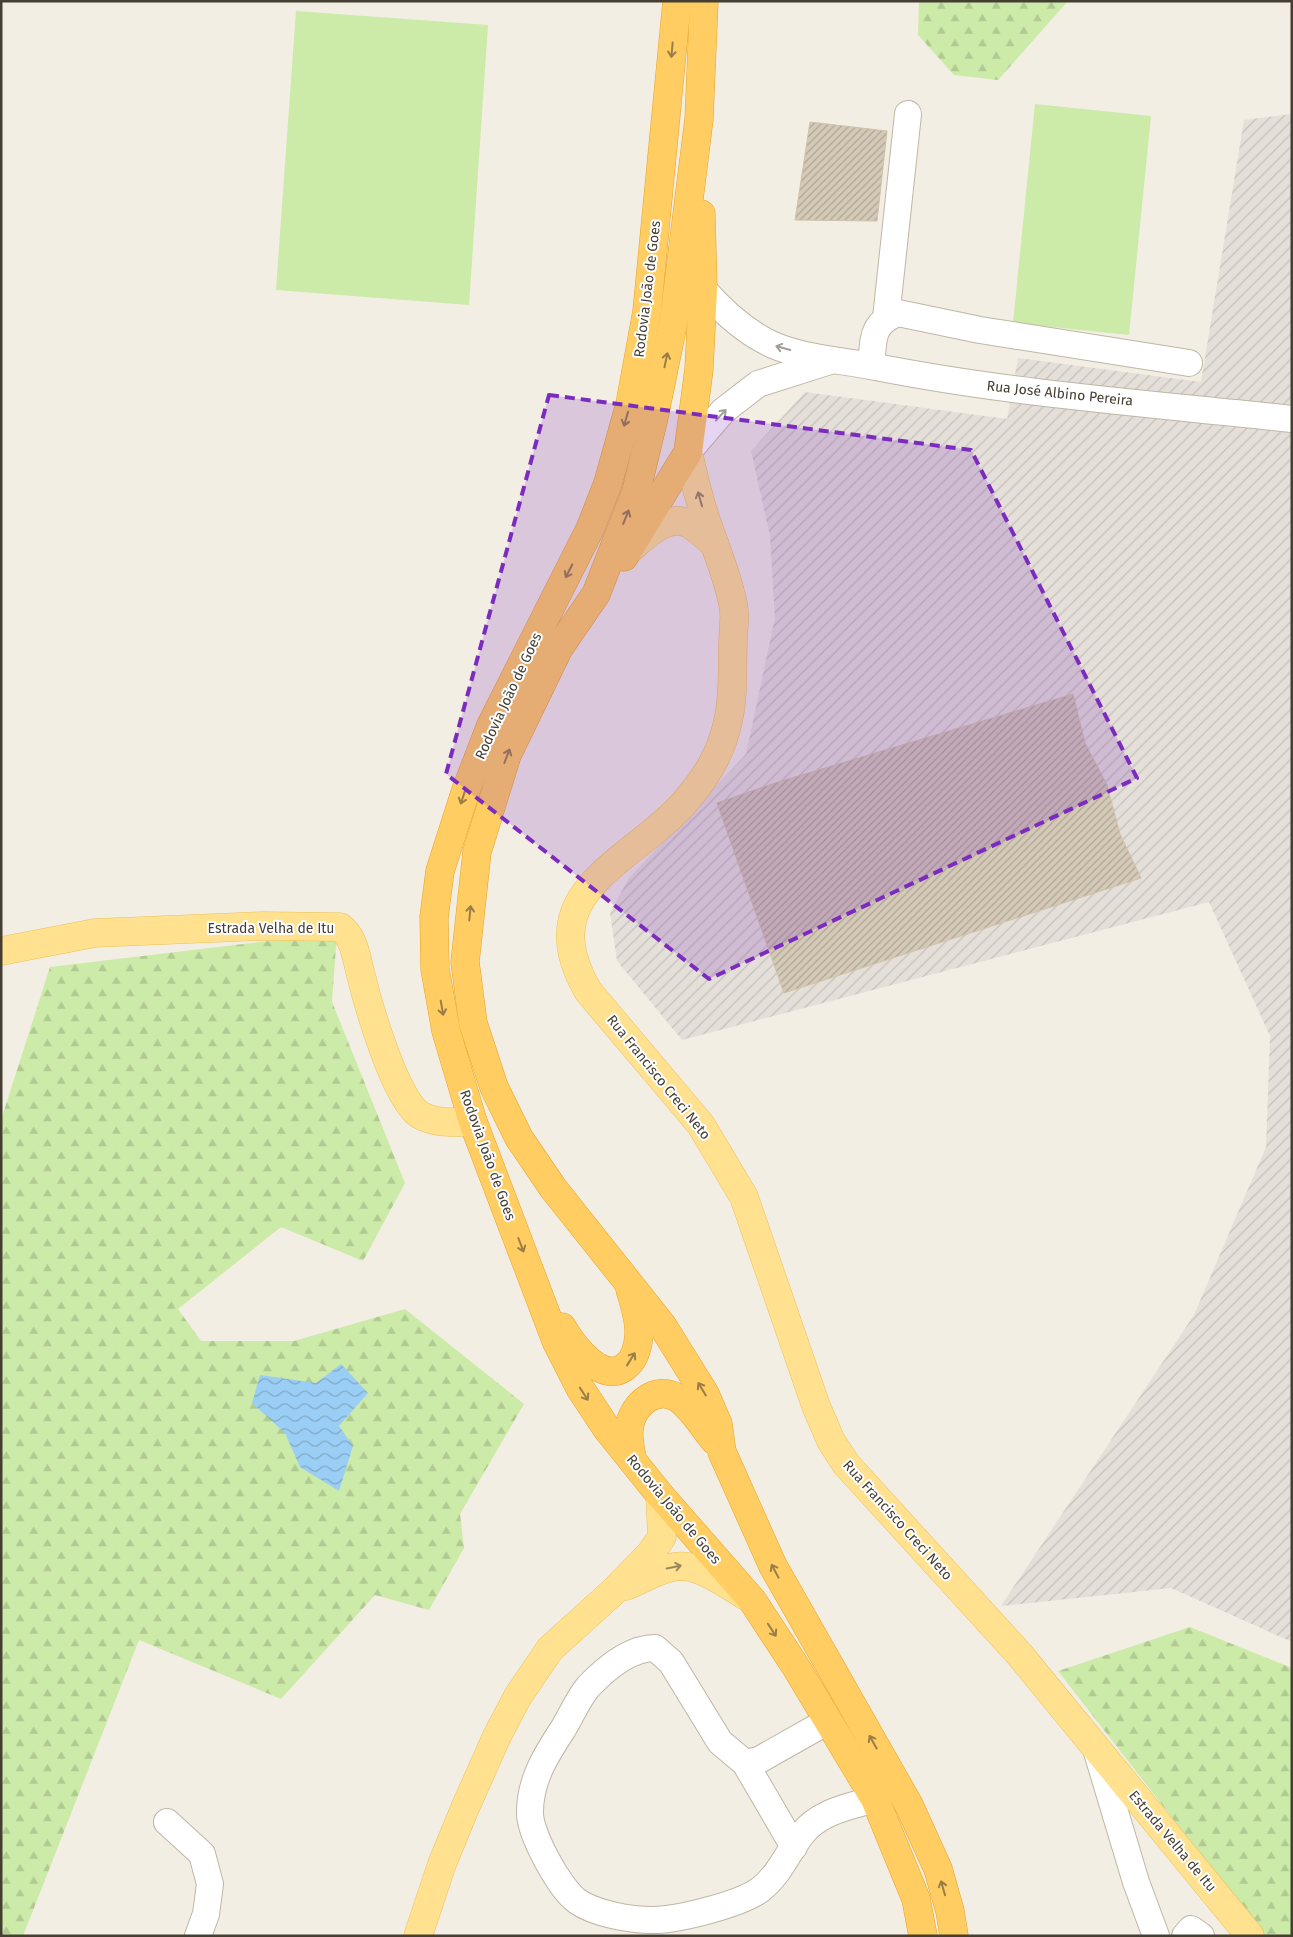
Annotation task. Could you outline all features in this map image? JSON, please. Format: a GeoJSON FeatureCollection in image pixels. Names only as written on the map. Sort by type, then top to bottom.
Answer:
{"type":"FeatureCollection","features":[{"type":"Feature","properties":{"kind":"highway","name":"Rodovia João de Goes"},"geometry":{"type":"LineString","coordinates":[[677,1],[647,311],[628,413],[608,483],[590,529],[491,725],[466,790],[440,871],[434,917],[435,970],[446,1031],[473,1122],[533,1276],[546,1320],[580,1388],[607,1429],[660,1495],[752,1600],[796,1667],[876,1799],[916,1899],[923,1936]]}},
{"type":"Feature","properties":{"kind":"highway","name":"Rodovia João de Goes"},"geometry":{"type":"LineString","coordinates":[[704,1],[699,119],[674,319],[636,492],[596,594],[559,648],[507,755],[477,852],[465,962],[473,1023],[494,1087],[519,1138],[553,1188],[662,1325],[705,1394],[718,1424],[722,1452],[773,1566],[909,1805],[938,1869],[950,1912],[954,1936]]}},
{"type":"Feature","properties":{"kind":"highway"},"geometry":{"type":"LineString","coordinates":[[596,594],[629,550],[688,452],[699,369],[703,289],[699,119]]}},
{"type":"Feature","properties":{"kind":"highway"},"geometry":{"type":"LineString","coordinates":[[533,1276],[566,1333],[585,1356],[610,1373],[620,1372],[630,1363],[636,1350],[639,1333],[636,1312],[627,1281]]}},
{"type":"Feature","properties":{"kind":"highway"},"geometry":{"type":"LineString","coordinates":[[632,1458],[630,1423],[646,1398],[658,1394],[674,1396],[687,1405],[722,1452]]}},
{"type":"Feature","properties":{"kind":"main road","name":"Rua Francisco Creci Neto"},"geometry":{"type":"LineString","coordinates":[[688,452],[700,500],[734,606],[734,680],[728,720],[716,760],[683,804],[595,880],[576,906],[571,922],[570,948],[575,969],[588,991],[702,1125],[744,1197],[816,1406],[831,1441],[846,1464],[1020,1655],[1096,1748]]}},
{"type":"Feature","properties":{"kind":"main road"},"geometry":{"type":"LineString","coordinates":[[629,550],[656,528],[671,522],[689,524],[716,545]]}},
{"type":"Feature","properties":{"kind":"main road","name":"Estrada Velha de Itu"},"geometry":{"type":"LineString","coordinates":[[1,951],[95,933],[263,926],[340,927],[351,938],[368,1004],[390,1064],[410,1107],[437,1122],[473,1122]]}},
{"type":"Feature","properties":{"kind":"main road"},"geometry":{"type":"LineString","coordinates":[[418,1936],[442,1864],[464,1808],[497,1736],[518,1696],[550,1649],[613,1592],[650,1554],[662,1538],[660,1495]]}},
{"type":"Feature","properties":{"kind":"main road"},"geometry":{"type":"LineString","coordinates":[[613,1592],[670,1567],[684,1566],[698,1570],[752,1600]]}},
{"type":"Feature","properties":{"kind":"main road","name":"Estrada Velha de Itu"},"geometry":{"type":"LineString","coordinates":[[1096,1748],[1250,1936]]}},
{"type":"Feature","properties":{"kind":"street"},"geometry":{"type":"LineString","coordinates":[[886,318],[908,114]]}},
{"type":"Feature","properties":{"kind":"street","name":"Rua José Albino Pereira"},"geometry":{"type":"LineString","coordinates":[[703,289],[720,308],[744,328],[774,345],[830,361],[871,366],[940,380],[1292,419]]}},
{"type":"Feature","properties":{"kind":"street"},"geometry":{"type":"LineString","coordinates":[[871,366],[875,330],[886,318],[898,313],[980,330],[1189,363]]}},
{"type":"Feature","properties":{"kind":"street","name":"Rua José Albino Pereira"},"geometry":{"type":"LineString","coordinates":[[688,452],[724,412],[758,384],[830,361]]}},
{"type":"Feature","properties":{"kind":"street"},"geometry":{"type":"LineString","coordinates":[[794,1847],[745,1763],[733,1755],[720,1742],[670,1662],[655,1648],[646,1648],[619,1660],[587,1688],[538,1770],[532,1792],[529,1814],[547,1862],[575,1900],[588,1908],[611,1914],[653,1920],[685,1916],[722,1906],[759,1890],[772,1879],[794,1847],[802,1834],[828,1813],[876,1799]]}},
{"type":"Feature","properties":{"kind":"street"},"geometry":{"type":"LineString","coordinates":[[745,1763],[759,1760],[828,1721]]}},
{"type":"Feature","properties":{"kind":"street"},"geometry":{"type":"LineString","coordinates":[[1096,1748],[1136,1882],[1156,1936]]}},
{"type":"Feature","properties":{"kind":"street"},"geometry":{"type":"LineString","coordinates":[[167,1822],[202,1854],[210,1884],[206,1914],[198,1936]]}},
{"type":"Feature","properties":{"kind":"street"},"geometry":{"type":"LineString","coordinates":[[1185,1936],[1192,1929],[1202,1936]]}},
{"type":"Feature","properties":{"kind":"highlighted area"},"geometry":{"type":"Polygon","coordinates":[[[549,395],[971,450],[1137,778],[709,979],[446,774],[549,395]]]}},
{"type":"Feature","properties":{"kind":"shaded area"},"geometry":{"type":"Polygon","coordinates":[[[1292,114],[1292,1642],[1171,1588],[1001,1606],[1194,1315],[1266,1147],[1270,1036],[1209,902],[682,1040],[617,961],[610,913],[629,878],[746,754],[775,618],[770,536],[751,451],[805,392],[1007,419],[1018,358],[1201,382],[1244,120],[1292,114]]]}},
{"type":"Feature","properties":{"kind":"green space"},"geometry":{"type":"Polygon","coordinates":[[[919,1],[1068,1],[998,80],[954,75],[918,35],[919,1]]]}},
{"type":"Feature","properties":{"kind":"green space"},"geometry":{"type":"Polygon","coordinates":[[[296,11],[488,25],[469,305],[276,290],[296,11]]]}},
{"type":"Feature","properties":{"kind":"green space"},"geometry":{"type":"Polygon","coordinates":[[[1035,104],[1151,116],[1129,335],[1013,323],[1035,104]]]}},
{"type":"Feature","properties":{"kind":"green space"},"geometry":{"type":"Polygon","coordinates":[[[337,933],[332,1002],[405,1183],[363,1261],[281,1227],[178,1309],[201,1341],[294,1341],[405,1309],[524,1404],[460,1514],[464,1548],[429,1610],[375,1595],[281,1699],[139,1640],[23,1936],[1,1936],[1,1120],[50,967],[337,933]]]}},
{"type":"Feature","properties":{"kind":"green space"},"geometry":{"type":"Polygon","coordinates":[[[1190,1627],[1292,1668],[1292,1936],[1264,1936],[1058,1671],[1190,1627]]]}},
{"type":"Feature","properties":{"kind":"water"},"geometry":{"type":"Polygon","coordinates":[[[341,1364],[368,1393],[339,1426],[353,1446],[339,1491],[300,1467],[285,1433],[252,1403],[260,1375],[316,1383],[341,1364]]]}},
{"type":"Feature","properties":{"kind":"building"},"geometry":{"type":"Polygon","coordinates":[[[810,122],[887,131],[877,221],[795,220],[810,122]]]}},
{"type":"Feature","properties":{"kind":"building"},"geometry":{"type":"Polygon","coordinates":[[[1073,694],[1085,743],[1107,785],[1120,834],[1141,878],[784,993],[717,803],[775,783],[1073,694]]]}}]}
